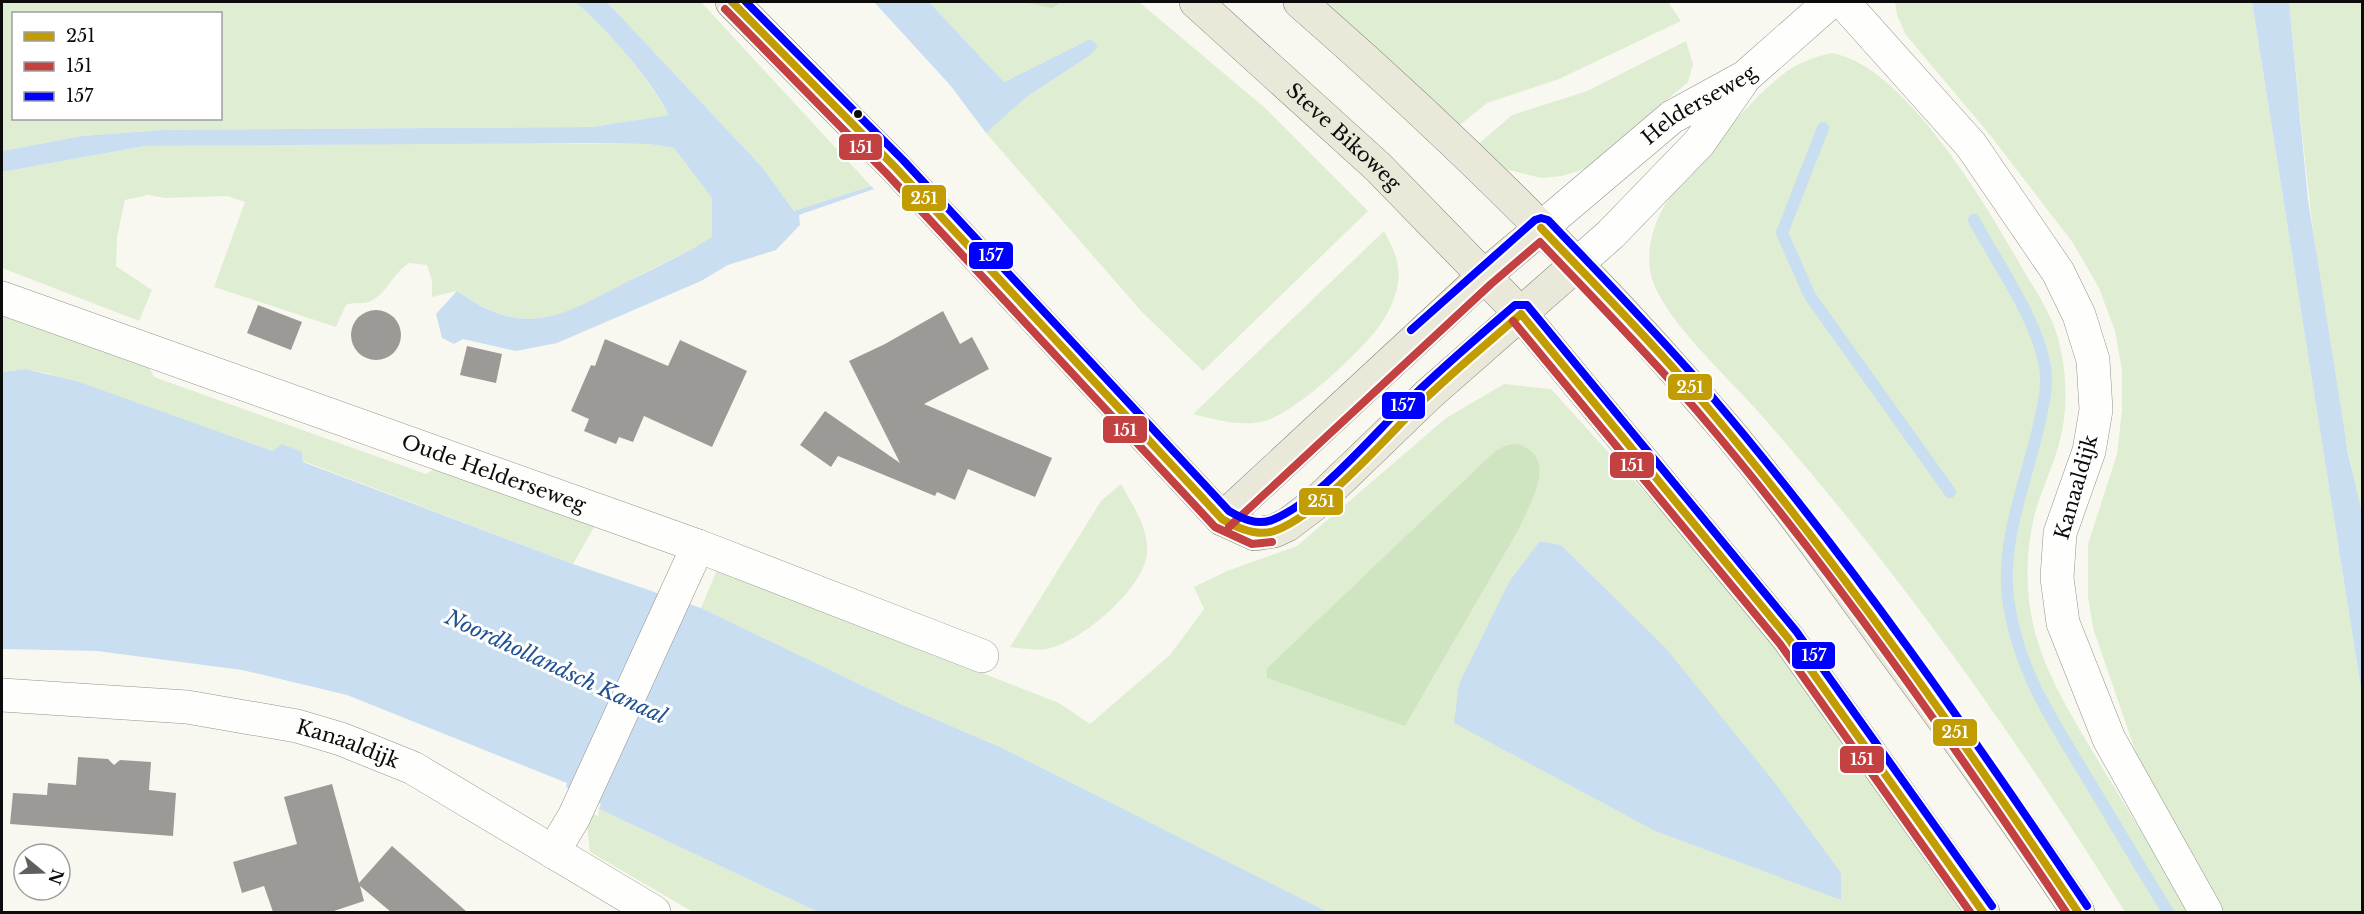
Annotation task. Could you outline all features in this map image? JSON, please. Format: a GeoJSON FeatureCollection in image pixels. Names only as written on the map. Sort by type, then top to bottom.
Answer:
{"type":"FeatureCollection","features":[{"type":"Feature","properties":{"kind":"main road"},"geometry":{"type":"LineString","coordinates":[[732,2],[895,167],[1222,519],[1255,534],[1274,531],[1287,525],[1316,503],[1429,394],[1576,265]]}},
{"type":"Feature","properties":{"kind":"main road","name":"Steve Bikoweg"},"geometry":{"type":"LineString","coordinates":[[1196,2],[1378,167],[1521,314]]}},
{"type":"Feature","properties":{"kind":"main road"},"geometry":{"type":"LineString","coordinates":[[1300,2],[1460,145],[1576,265],[1728,431],[1828,560],[2012,813],[2078,912]]}},
{"type":"Feature","properties":{"kind":"main road"},"geometry":{"type":"LineString","coordinates":[[1222,519],[1484,276],[1541,228]]}},
{"type":"Feature","properties":{"kind":"main road"},"geometry":{"type":"LineString","coordinates":[[1521,314],[1788,638],[1983,912]]}},
{"type":"Feature","properties":{"kind":"street"},"geometry":{"type":"LineString","coordinates":[[1745,77],[1830,2]]}},
{"type":"Feature","properties":{"kind":"street","name":"Kanaaldijk"},"geometry":{"type":"LineString","coordinates":[[1843,2],[1971,145],[2058,272],[2079,315],[2093,360],[2096,410],[2089,451],[2060,533],[2057,578],[2063,623],[2109,739],[2206,912]]}},
{"type":"Feature","properties":{"kind":"street","name":"Helderseweg"},"geometry":{"type":"LineString","coordinates":[[1541,228],[1672,117],[1745,77]]}},
{"type":"Feature","properties":{"kind":"street","name":"Helderseweg"},"geometry":{"type":"LineString","coordinates":[[1576,265],[1611,234],[1699,143],[1745,77]]}},
{"type":"Feature","properties":{"kind":"street","name":"Oude Helderseweg"},"geometry":{"type":"LineString","coordinates":[[2,298],[698,546],[982,656]]}},
{"type":"Feature","properties":{"kind":"street"},"geometry":{"type":"LineString","coordinates":[[553,852],[574,817],[698,546]]}},
{"type":"Feature","properties":{"kind":"street","name":"Kanaaldijk"},"geometry":{"type":"LineString","coordinates":[[2,695],[187,707],[297,726],[352,743],[413,768],[654,912]]}},
{"type":"Feature","properties":{"kind":"green space"},"geometry":{"type":"Polygon","coordinates":[[[2,2],[575,2],[602,26],[627,54],[670,115],[592,127],[161,130],[82,136],[2,151],[2,2]]]}},
{"type":"Feature","properties":{"kind":"green space"},"geometry":{"type":"Polygon","coordinates":[[[607,2],[701,2],[871,186],[794,211],[762,167],[607,2]]]}},
{"type":"Feature","properties":{"kind":"green space"},"geometry":{"type":"Polygon","coordinates":[[[929,2],[1022,2],[1052,7],[1062,2],[1139,2],[1264,107],[1368,211],[1203,371],[1142,312],[986,133],[1028,96],[1089,56],[1090,39],[1004,82],[929,2]]]}},
{"type":"Feature","properties":{"kind":"green space"},"geometry":{"type":"Polygon","coordinates":[[[1022,2],[1062,2],[1052,8],[1022,2]]]}},
{"type":"Feature","properties":{"kind":"green space"},"geometry":{"type":"Polygon","coordinates":[[[1322,2],[1668,2],[1681,21],[1559,79],[1487,103],[1460,125],[1322,2]]]}},
{"type":"Feature","properties":{"kind":"green space"},"geometry":{"type":"Polygon","coordinates":[[[1895,2],[2252,2],[2362,695],[2362,912],[2222,912],[2137,756],[2093,628],[2088,597],[2088,544],[2117,454],[2122,410],[2122,371],[2115,331],[2099,288],[2073,243],[1990,135],[1906,35],[1897,15],[1895,2]]]}},
{"type":"Feature","properties":{"kind":"green space"},"geometry":{"type":"Polygon","coordinates":[[[2289,2],[2362,2],[2362,512],[2325,322],[2289,2]]]}},
{"type":"Feature","properties":{"kind":"green space"},"geometry":{"type":"Polygon","coordinates":[[[1686,41],[1693,64],[1688,82],[1587,168],[1562,176],[1541,178],[1501,168],[1476,146],[1512,115],[1587,91],[1686,41]]]}},
{"type":"Feature","properties":{"kind":"green space"},"geometry":{"type":"Polygon","coordinates":[[[1831,53],[1859,63],[1888,83],[1916,111],[1968,179],[2010,246],[2052,321],[2063,364],[2065,409],[2059,444],[2031,530],[2028,593],[2033,624],[2045,662],[2071,715],[2190,912],[2125,912],[1996,715],[1903,588],[1804,465],[1678,324],[1655,288],[1649,263],[1651,241],[1661,212],[1673,193],[1741,114],[1777,79],[1795,66],[1831,53]]]}},
{"type":"Feature","properties":{"kind":"green space"},"geometry":{"type":"Polygon","coordinates":[[[649,144],[674,148],[712,198],[713,237],[588,303],[567,312],[526,319],[505,315],[482,306],[457,291],[432,297],[432,281],[427,265],[409,263],[398,272],[375,299],[366,303],[346,305],[336,327],[214,287],[245,202],[227,196],[165,198],[148,195],[125,200],[117,237],[116,266],[152,290],[139,321],[2,268],[2,172],[145,146],[649,144]]]}},
{"type":"Feature","properties":{"kind":"green space"},"geometry":{"type":"Polygon","coordinates":[[[1384,231],[1397,262],[1399,275],[1396,294],[1380,325],[1344,365],[1293,407],[1265,421],[1237,423],[1193,414],[1384,231]]]}},
{"type":"Feature","properties":{"kind":"green space"},"geometry":{"type":"Polygon","coordinates":[[[2,315],[146,362],[154,377],[426,474],[441,465],[597,522],[573,564],[303,461],[302,452],[274,451],[46,373],[26,369],[2,372],[2,315]]]}},
{"type":"Feature","properties":{"kind":"green space"},"geometry":{"type":"Polygon","coordinates":[[[1504,384],[1551,389],[1757,616],[1966,912],[1328,912],[1002,748],[905,706],[701,608],[717,570],[1059,703],[1090,724],[1170,655],[1204,609],[1194,587],[1227,571],[1297,546],[1446,418],[1504,384]],[[1495,451],[1267,668],[1405,726],[1519,529],[1530,501],[1495,451]],[[1540,541],[1455,723],[1655,831],[1841,899],[1664,646],[1561,545],[1540,541]]]}},
{"type":"Feature","properties":{"kind":"green space"},"geometry":{"type":"Polygon","coordinates":[[[1518,444],[1531,451],[1537,459],[1540,470],[1535,493],[1519,529],[1405,726],[1267,678],[1267,668],[1495,451],[1507,445],[1518,444]]]}},
{"type":"Feature","properties":{"kind":"green space"},"geometry":{"type":"Polygon","coordinates":[[[1121,484],[1139,516],[1147,542],[1144,565],[1136,581],[1124,596],[1093,625],[1061,645],[1043,650],[1010,647],[1101,501],[1121,484]]]}},
{"type":"Feature","properties":{"kind":"green space"},"geometry":{"type":"Polygon","coordinates":[[[599,809],[818,912],[693,912],[590,852],[587,826],[593,814],[598,816],[599,809]]]}},
{"type":"Feature","properties":{"kind":"water"},"geometry":{"type":"Polygon","coordinates":[[[575,2],[607,2],[762,167],[794,211],[871,186],[874,189],[799,215],[800,225],[776,250],[728,265],[701,281],[557,343],[516,351],[463,339],[454,344],[442,338],[436,314],[457,291],[483,307],[507,316],[528,319],[549,316],[591,301],[712,237],[712,198],[674,148],[649,144],[585,143],[145,146],[2,172],[2,151],[82,136],[161,130],[592,127],[669,115],[651,86],[627,55],[575,2]]]}},
{"type":"Feature","properties":{"kind":"water"},"geometry":{"type":"Polygon","coordinates":[[[874,2],[929,2],[1004,82],[1090,39],[1098,46],[1089,56],[1028,96],[986,133],[950,85],[874,2]]]}},
{"type":"Feature","properties":{"kind":"water"},"geometry":{"type":"Polygon","coordinates":[[[2252,2],[2289,2],[2308,200],[2348,453],[2362,512],[2362,695],[2252,2]]]}},
{"type":"Feature","properties":{"kind":"water","name":"Noordhollandsch Kanaal"},"geometry":{"type":"Polygon","coordinates":[[[26,369],[79,382],[273,451],[282,444],[302,452],[303,462],[573,564],[701,608],[905,706],[1002,748],[1328,912],[818,912],[599,809],[601,804],[566,787],[567,783],[347,695],[242,670],[97,651],[2,649],[2,372],[26,369]]]}},
{"type":"Feature","properties":{"kind":"water"},"geometry":{"type":"Polygon","coordinates":[[[1540,541],[1561,545],[1664,646],[1775,783],[1841,873],[1841,900],[1655,831],[1454,723],[1459,684],[1509,582],[1540,541]]]}},
{"type":"Feature","properties":{"kind":"building"},"geometry":{"type":"Polygon","coordinates":[[[258,305],[302,322],[291,350],[247,333],[258,305]]]}},
{"type":"Feature","properties":{"kind":"building"},"geometry":{"type":"Polygon","coordinates":[[[376,310],[385,312],[396,321],[401,335],[399,344],[390,355],[376,360],[367,358],[356,349],[351,335],[353,326],[362,315],[376,310]]]}},
{"type":"Feature","properties":{"kind":"building"},"geometry":{"type":"Polygon","coordinates":[[[943,311],[960,344],[972,337],[989,369],[924,404],[1052,458],[1035,497],[968,469],[955,500],[937,492],[935,496],[838,456],[831,467],[800,445],[825,411],[900,463],[849,361],[885,344],[943,311]]]}},
{"type":"Feature","properties":{"kind":"building"},"geometry":{"type":"Polygon","coordinates":[[[605,339],[668,366],[680,340],[747,371],[712,447],[644,416],[633,442],[619,437],[616,444],[584,431],[589,419],[571,411],[591,365],[595,366],[605,339]]]}},
{"type":"Feature","properties":{"kind":"building"},"geometry":{"type":"Polygon","coordinates":[[[467,346],[502,354],[496,383],[460,375],[467,346]]]}},
{"type":"Feature","properties":{"kind":"building"},"geometry":{"type":"Polygon","coordinates":[[[78,757],[108,759],[114,765],[120,760],[151,762],[149,790],[176,793],[173,836],[10,824],[13,793],[47,795],[48,783],[76,785],[78,757]]]}},
{"type":"Feature","properties":{"kind":"building"},"geometry":{"type":"Polygon","coordinates":[[[332,784],[359,883],[392,846],[467,912],[391,912],[360,886],[364,901],[331,912],[273,912],[264,886],[242,893],[233,862],[297,844],[284,797],[332,784]]]}},
{"type":"Feature","properties":{"kind":"waterway"},"geometry":{"type":"LineString","coordinates":[[1823,128],[1782,233],[1810,296],[1950,492]]}},
{"type":"Feature","properties":{"kind":"waterway"},"geometry":{"type":"LineString","coordinates":[[1974,220],[2034,330],[2041,348],[2046,374],[2042,411],[2011,532],[2008,554],[2008,599],[2019,648],[2048,712],[2168,912]]}},
{"type":"Feature","properties":{"kind":"transit line","name":"251"},"geometry":{"type":"LineString","coordinates":[[732,2],[895,167],[1222,519],[1240,528],[1267,533],[1292,522],[1312,509],[1353,472],[1437,388],[1521,314]]}},
{"type":"Feature","properties":{"kind":"transit line","name":"157"},"geometry":{"type":"LineString","coordinates":[[746,2],[903,160],[1229,511],[1244,519],[1266,522],[1307,499],[1342,468],[1459,353],[1515,305],[1527,305],[1796,631],[1992,906]]}},
{"type":"Feature","properties":{"kind":"transit line","name":"151"},"geometry":{"type":"LineString","coordinates":[[725,9],[887,174],[1215,527],[1252,544],[1272,542]]}},
{"type":"Feature","properties":{"kind":"transit line","name":"157"},"geometry":{"type":"LineString","coordinates":[[1411,330],[1535,220],[1541,218],[1548,220],[1694,376],[1813,521],[1908,647],[2087,906]]}},
{"type":"Feature","properties":{"kind":"transit line","name":"251"},"geometry":{"type":"LineString","coordinates":[[1541,228],[1626,316],[1758,468],[1900,655],[2078,912]]}},
{"type":"Feature","properties":{"kind":"transit line","name":"151"},"geometry":{"type":"LineString","coordinates":[[1229,527],[1491,284],[1540,242],[1679,390],[1796,532],[1934,720],[2066,912]]}},
{"type":"Feature","properties":{"kind":"transit line","name":"251"},"geometry":{"type":"LineString","coordinates":[[1521,314],[1788,638],[1983,912]]}},
{"type":"Feature","properties":{"kind":"transit line","name":"151"},"geometry":{"type":"LineString","coordinates":[[1513,321],[1780,644],[1970,912]]}}]}
